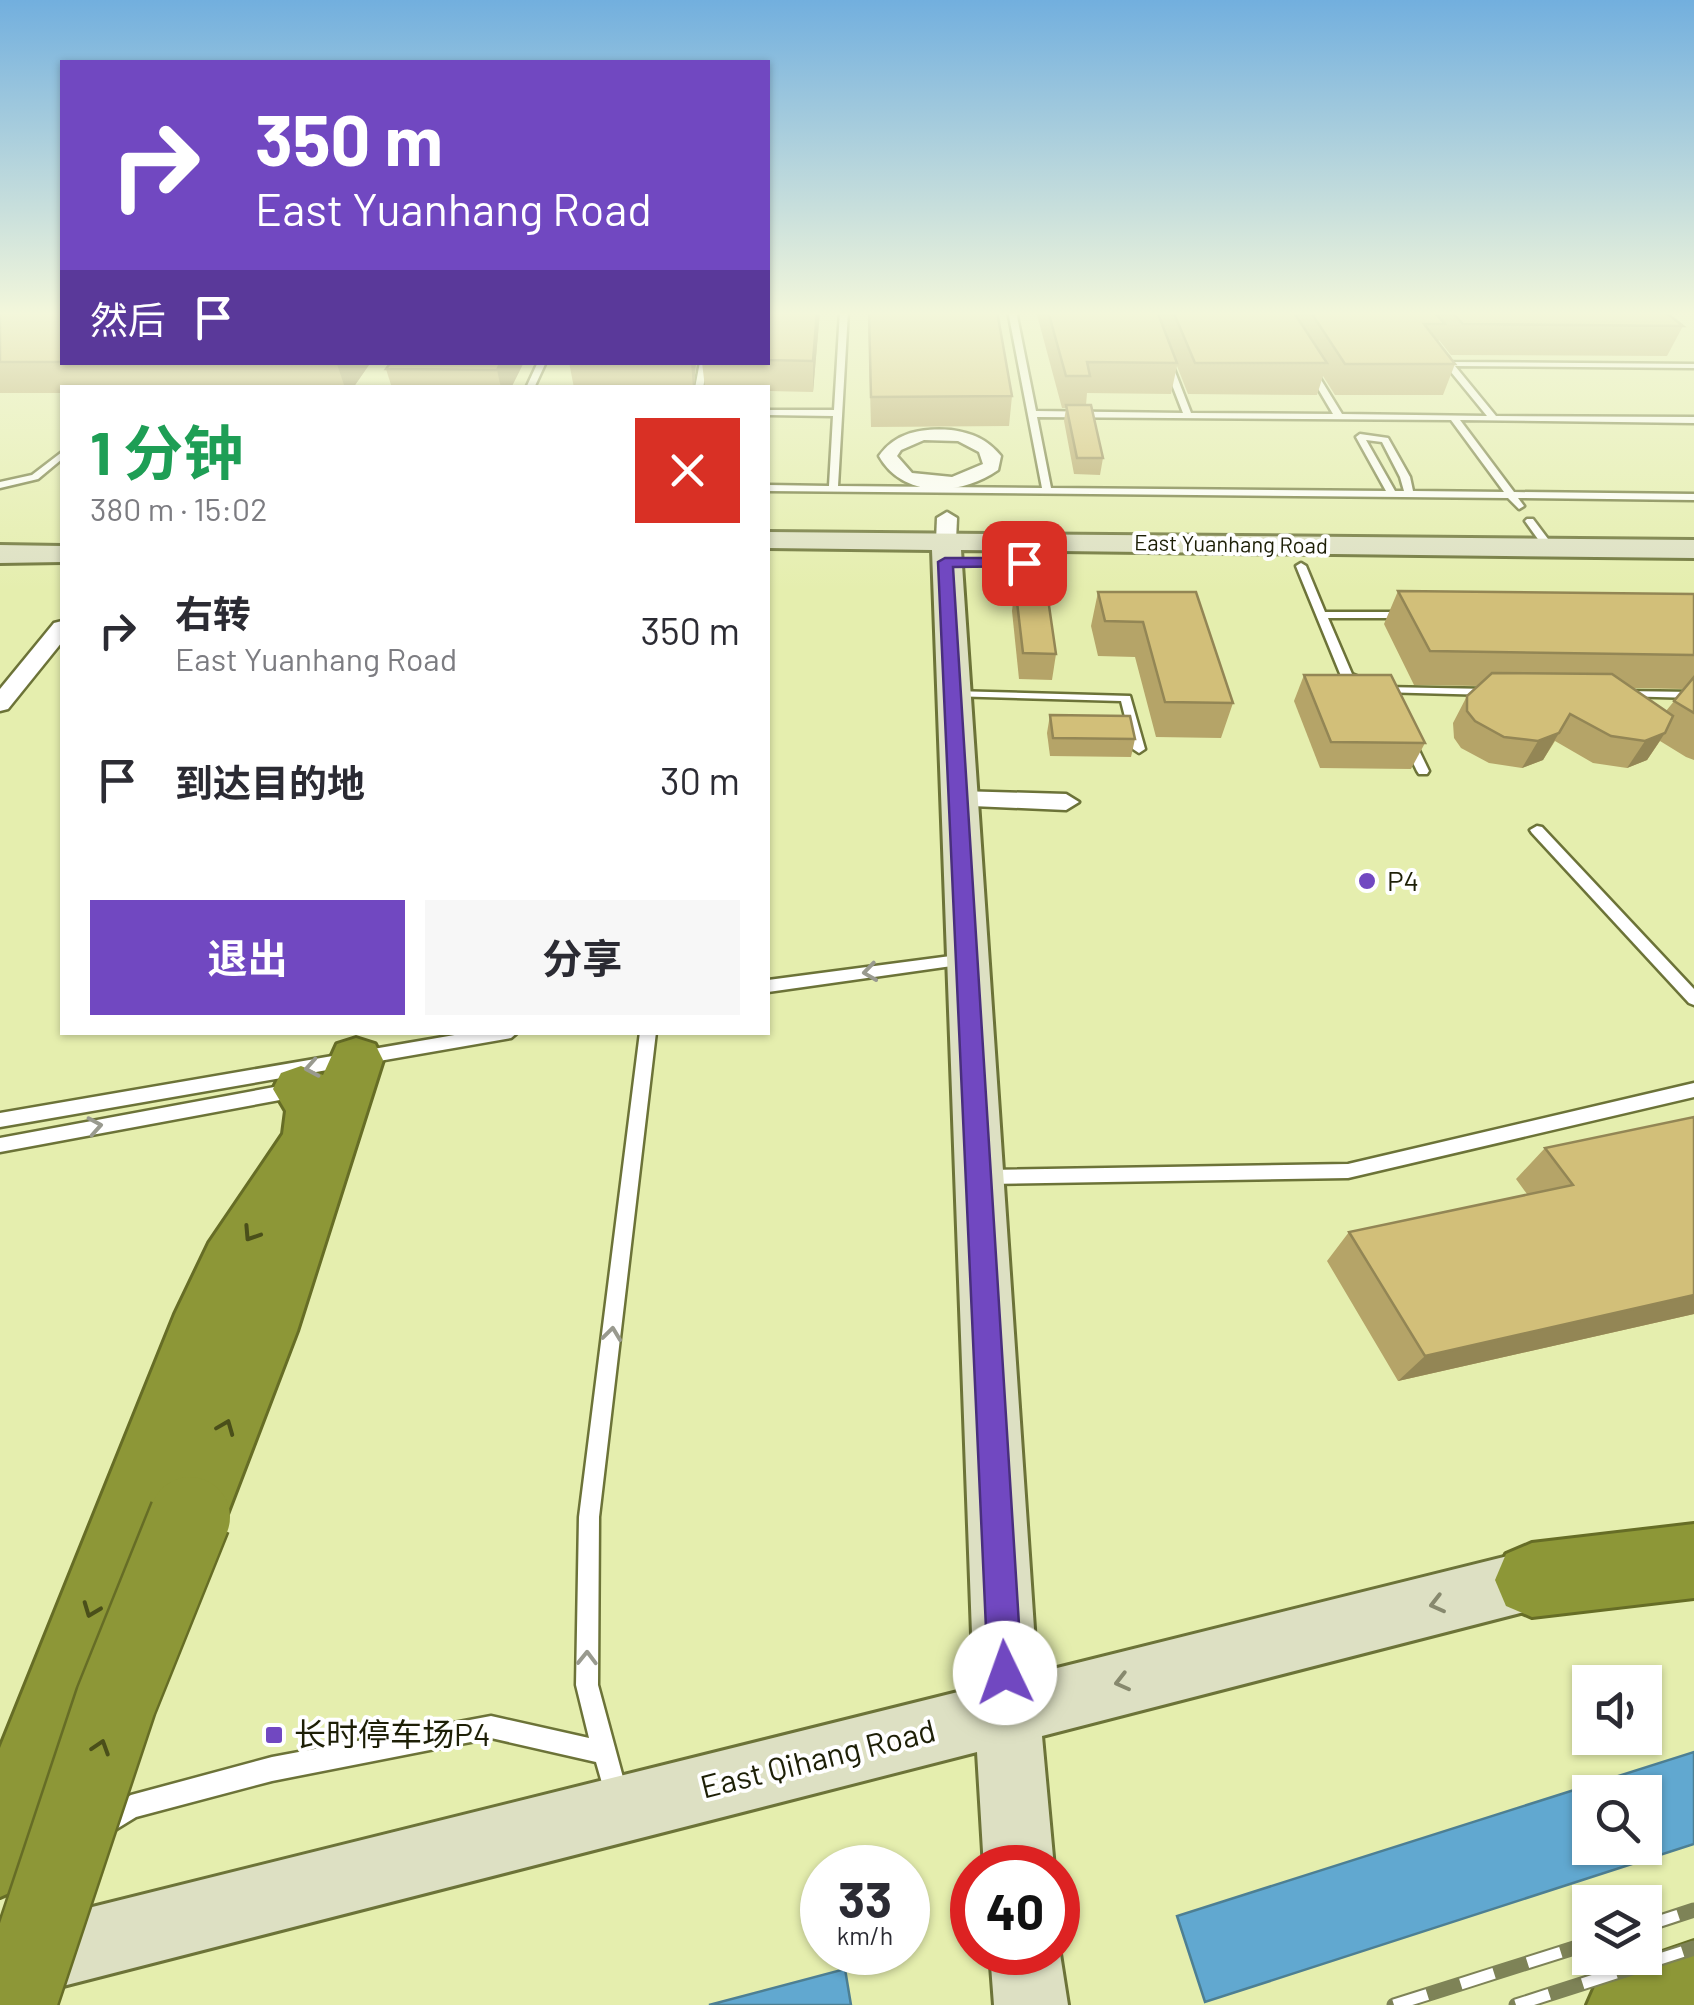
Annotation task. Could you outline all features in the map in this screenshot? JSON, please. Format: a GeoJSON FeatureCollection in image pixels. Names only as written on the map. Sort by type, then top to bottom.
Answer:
{"type":"FeatureCollection","features":[{"type":"Feature","properties":{"kind":"highway"},"geometry":{"type":"LineString","coordinates":[[17,1861],[158,1518],[264,1332],[356,1060]]}},
{"type":"Feature","properties":{"kind":"highway"},"geometry":{"type":"LineString","coordinates":[[15,2005],[116,1700],[198,1336],[231,1263],[311,1140],[315,1106],[301,1089]]}},
{"type":"Feature","properties":{"kind":"highway"},"geometry":{"type":"LineString","coordinates":[[1532,1580],[1694,1561]]}},
{"type":"Feature","properties":{"kind":"highway"},"geometry":{"type":"LineString","coordinates":[[1634,2005],[1694,1986]]}},
{"type":"Feature","properties":{"kind":"street"},"geometry":{"type":"LineString","coordinates":[[947,516],[892,466],[888,456],[894,446],[922,435],[957,436],[986,447],[992,456],[992,466],[947,516],[966,959],[1007,1711],[1018,1845]]}},
{"type":"Feature","properties":{"kind":"street","name":"East Yuanhang Road"},"geometry":{"type":"LineString","coordinates":[[770,540],[947,516],[1549,547],[1694,549]]}},
{"type":"Feature","properties":{"kind":"street","name":"East Yuanhang Road"},"geometry":{"type":"LineString","coordinates":[[770,560],[947,516],[1300,566],[1694,569]]}},
{"type":"Feature","properties":{"kind":"street"},"geometry":{"type":"LineString","coordinates":[[0,534],[60,534]]}},
{"type":"Feature","properties":{"kind":"street"},"geometry":{"type":"LineString","coordinates":[[0,554],[60,554]]}},
{"type":"Feature","properties":{"kind":"street"},"geometry":{"type":"LineString","coordinates":[[0,704],[60,630]]}},
{"type":"Feature","properties":{"kind":"street"},"geometry":{"type":"LineString","coordinates":[[958,800],[1066,802]]}},
{"type":"Feature","properties":{"kind":"street","name":"East Qihang Road"},"geometry":{"type":"LineString","coordinates":[[0,1966],[612,1781],[1007,1711],[1532,1580],[1694,1535]]}},
{"type":"Feature","properties":{"kind":"street"},"geometry":{"type":"LineString","coordinates":[[1028,1975],[1030,2005]]}},
{"type":"Feature","properties":{"kind":"lane"},"geometry":{"type":"LineString","coordinates":[[833,489],[838,405]]}},
{"type":"Feature","properties":{"kind":"lane"},"geometry":{"type":"LineString","coordinates":[[1029,405],[1047,491]]}},
{"type":"Feature","properties":{"kind":"lane"},"geometry":{"type":"LineString","coordinates":[[1183,405],[1188,416]]}},
{"type":"Feature","properties":{"kind":"lane"},"geometry":{"type":"LineString","coordinates":[[1332,405],[1340,418]]}},
{"type":"Feature","properties":{"kind":"lane"},"geometry":{"type":"LineString","coordinates":[[1482,405],[1493,418]]}},
{"type":"Feature","properties":{"kind":"lane"},"geometry":{"type":"LineString","coordinates":[[1602,419],[1598,413],[1602,410],[1694,411]]}},
{"type":"Feature","properties":{"kind":"lane"},"geometry":{"type":"LineString","coordinates":[[770,412],[838,412]]}},
{"type":"Feature","properties":{"kind":"lane"},"geometry":{"type":"LineString","coordinates":[[1031,414],[1694,420]]}},
{"type":"Feature","properties":{"kind":"lane"},"geometry":{"type":"LineString","coordinates":[[1454,418],[1519,506]]}},
{"type":"Feature","properties":{"kind":"lane"},"geometry":{"type":"LineString","coordinates":[[1392,494],[1360,438],[1385,440],[1405,476],[1408,494]]}},
{"type":"Feature","properties":{"kind":"lane"},"geometry":{"type":"LineString","coordinates":[[0,485],[35,477],[60,457]]}},
{"type":"Feature","properties":{"kind":"lane"},"geometry":{"type":"LineString","coordinates":[[770,488],[833,489],[947,516],[1047,491],[1694,497]]}},
{"type":"Feature","properties":{"kind":"lane"},"geometry":{"type":"LineString","coordinates":[[1530,521],[1549,547]]}},
{"type":"Feature","properties":{"kind":"lane"},"geometry":{"type":"LineString","coordinates":[[1300,566],[1347,676],[1386,691],[1501,692]]}},
{"type":"Feature","properties":{"kind":"lane"},"geometry":{"type":"LineString","coordinates":[[1322,614],[1420,616]]}},
{"type":"Feature","properties":{"kind":"lane"},"geometry":{"type":"LineString","coordinates":[[1386,691],[1393,707]]}},
{"type":"Feature","properties":{"kind":"lane"},"geometry":{"type":"LineString","coordinates":[[952,694],[1126,698],[1139,749]]}},
{"type":"Feature","properties":{"kind":"lane"},"geometry":{"type":"LineString","coordinates":[[1617,694],[1694,695]]}},
{"type":"Feature","properties":{"kind":"lane"},"geometry":{"type":"LineString","coordinates":[[1400,723],[1423,771]]}},
{"type":"Feature","properties":{"kind":"lane"},"geometry":{"type":"LineString","coordinates":[[1537,830],[1694,999]]}},
{"type":"Feature","properties":{"kind":"lane"},"geometry":{"type":"LineString","coordinates":[[770,986],[966,959]]}},
{"type":"Feature","properties":{"kind":"lane"},"geometry":{"type":"LineString","coordinates":[[0,1120],[494,1035]]}},
{"type":"Feature","properties":{"kind":"lane"},"geometry":{"type":"LineString","coordinates":[[612,1781],[587,1685],[589,1517],[648,1035]]}},
{"type":"Feature","properties":{"kind":"lane"},"geometry":{"type":"LineString","coordinates":[[0,1145],[301,1089]]}},
{"type":"Feature","properties":{"kind":"lane"},"geometry":{"type":"LineString","coordinates":[[978,1177],[1348,1172],[1694,1090]]}},
{"type":"Feature","properties":{"kind":"lane"},"geometry":{"type":"LineString","coordinates":[[17,1861],[131,1808],[272,1769],[491,1727],[612,1781]]}},
{"type":"Feature","properties":{"kind":"water"},"geometry":{"type":"Polygon","coordinates":[[[1694,1752],[1694,1844],[1662,1854],[1662,1775],[1621,1775],[1694,1752]]]}},
{"type":"Feature","properties":{"kind":"water"},"geometry":{"type":"Polygon","coordinates":[[[1572,1791],[1572,1865],[1629,1865],[1205,2002],[1177,1916],[1572,1791]]]}},
{"type":"Feature","properties":{"kind":"water"},"geometry":{"type":"Polygon","coordinates":[[[822,1975],[846,1975],[851,2005],[709,2005],[822,1975]]]}},
{"type":"Feature","properties":{"kind":"building"},"geometry":{"type":"Polygon","coordinates":[[[1066,405],[1091,405],[1103,458],[1077,458],[1066,405]]]}},
{"type":"Feature","properties":{"kind":"building"},"geometry":{"type":"Polygon","coordinates":[[[1015,585],[1046,585],[1056,654],[1023,653],[1015,585]]]}},
{"type":"Feature","properties":{"kind":"building"},"geometry":{"type":"Polygon","coordinates":[[[1398,591],[1694,594],[1694,655],[1430,651],[1398,591]]]}},
{"type":"Feature","properties":{"kind":"building"},"geometry":{"type":"Polygon","coordinates":[[[1098,592],[1196,592],[1233,703],[1165,702],[1143,622],[1105,621],[1098,592]]]}},
{"type":"Feature","properties":{"kind":"building"},"geometry":{"type":"Polygon","coordinates":[[[1492,673],[1612,674],[1673,716],[1665,733],[1645,741],[1611,736],[1570,714],[1559,733],[1538,741],[1504,737],[1475,721],[1467,711],[1467,696],[1492,673]]]}},
{"type":"Feature","properties":{"kind":"building"},"geometry":{"type":"Polygon","coordinates":[[[1304,675],[1391,675],[1425,743],[1331,742],[1304,675]]]}},
{"type":"Feature","properties":{"kind":"building"},"geometry":{"type":"Polygon","coordinates":[[[1694,677],[1694,713],[1674,701],[1694,677]]]}},
{"type":"Feature","properties":{"kind":"building"},"geometry":{"type":"Polygon","coordinates":[[[1050,715],[1130,716],[1135,739],[1053,738],[1050,715]]]}},
{"type":"Feature","properties":{"kind":"building"},"geometry":{"type":"Polygon","coordinates":[[[1694,1117],[1694,1295],[1425,1356],[1349,1232],[1573,1185],[1545,1148],[1694,1117]]]}},
{"type":"Feature","properties":{"kind":"railway"},"geometry":{"type":"LineString","coordinates":[[1662,1920],[1694,1910]]}},
{"type":"Feature","properties":{"kind":"railway"},"geometry":{"type":"LineString","coordinates":[[1516,2005],[1694,1948]]}},
{"type":"Feature","properties":{"kind":"railway"},"geometry":{"type":"LineString","coordinates":[[1394,2005],[1572,1949]]}},
{"type":"Feature","properties":{"kind":"place","name":"P4"},"geometry":{"type":"Point","coordinates":[1367,881]}},
{"type":"Feature","properties":{"kind":"place","name":"长时停车场P4"},"geometry":{"type":"Point","coordinates":[274,1735]}},
{"type":"Feature","properties":{"kind":"route"},"geometry":{"type":"LineString","coordinates":[[1005,1673],[945,562],[1024,563]]}}]}
